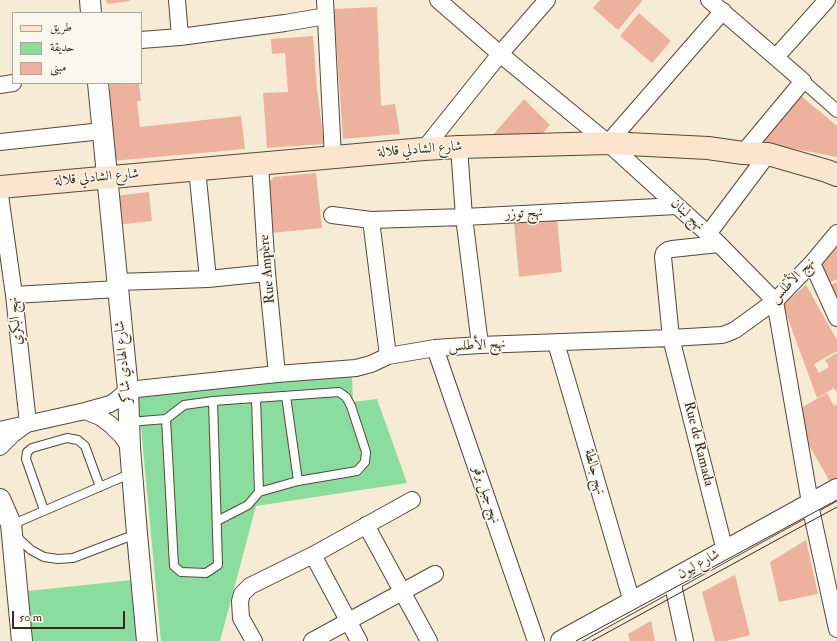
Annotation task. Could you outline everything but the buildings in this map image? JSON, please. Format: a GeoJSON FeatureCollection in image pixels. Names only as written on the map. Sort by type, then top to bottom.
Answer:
{"type":"FeatureCollection","features":[{"type":"Feature","properties":{"kind":"main road","name":"شارع الشادلي قلالة"},"geometry":{"type":"LineString","coordinates":[[0,187],[424,148],[608,143],[708,148],[743,153],[768,154],[837,175]]}},
{"type":"Feature","properties":{"kind":"street"},"geometry":{"type":"LineString","coordinates":[[90,0],[91,12]]}},
{"type":"Feature","properties":{"kind":"street"},"geometry":{"type":"LineString","coordinates":[[177,0],[180,37]]}},
{"type":"Feature","properties":{"kind":"street"},"geometry":{"type":"LineString","coordinates":[[325,0],[333,157]]}},
{"type":"Feature","properties":{"kind":"street","name":"نهج لبنان"},"geometry":{"type":"LineString","coordinates":[[438,0],[500,54],[608,143],[713,239],[775,301]]}},
{"type":"Feature","properties":{"kind":"street"},"geometry":{"type":"LineString","coordinates":[[424,148],[500,54],[547,0]]}},
{"type":"Feature","properties":{"kind":"street"},"geometry":{"type":"LineString","coordinates":[[709,0],[776,56],[837,111]]}},
{"type":"Feature","properties":{"kind":"street"},"geometry":{"type":"LineString","coordinates":[[776,56],[827,0]]}},
{"type":"Feature","properties":{"kind":"street"},"geometry":{"type":"LineString","coordinates":[[608,143],[723,11]]}},
{"type":"Feature","properties":{"kind":"street"},"geometry":{"type":"LineString","coordinates":[[142,40],[180,37],[286,23],[326,16]]}},
{"type":"Feature","properties":{"kind":"street"},"geometry":{"type":"LineString","coordinates":[[743,153],[803,81]]}},
{"type":"Feature","properties":{"kind":"street"},"geometry":{"type":"LineString","coordinates":[[0,85],[12,83]]}},
{"type":"Feature","properties":{"kind":"street","name":"شارع الهادي شاكر"},"geometry":{"type":"LineString","coordinates":[[98,84],[128,390],[130,448],[147,641]]}},
{"type":"Feature","properties":{"kind":"street"},"geometry":{"type":"LineString","coordinates":[[0,142],[102,131]]}},
{"type":"Feature","properties":{"kind":"street"},"geometry":{"type":"LineString","coordinates":[[459,147],[464,217],[480,345]]}},
{"type":"Feature","properties":{"kind":"street"},"geometry":{"type":"LineString","coordinates":[[713,239],[768,154]]}},
{"type":"Feature","properties":{"kind":"street","name":"Rue Ampère"},"geometry":{"type":"LineString","coordinates":[[260,163],[267,272],[277,374]]}},
{"type":"Feature","properties":{"kind":"street"},"geometry":{"type":"LineString","coordinates":[[197,169],[208,279]]}},
{"type":"Feature","properties":{"kind":"street","name":"نهج البكري"},"geometry":{"type":"LineString","coordinates":[[0,195],[14,295],[28,423]]}},
{"type":"Feature","properties":{"kind":"street","name":"نهج توزر"},"geometry":{"type":"LineString","coordinates":[[332,215],[371,220],[464,217],[677,206]]}},
{"type":"Feature","properties":{"kind":"street"},"geometry":{"type":"LineString","coordinates":[[371,220],[388,356]]}},
{"type":"Feature","properties":{"kind":"street","name":"نهج الأطلس"},"geometry":{"type":"LineString","coordinates":[[128,390],[277,374],[356,368],[371,364],[388,356],[435,348],[671,338],[728,334],[775,301],[812,263],[837,233]]}},
{"type":"Feature","properties":{"kind":"street","name":"Rue de Ramada"},"geometry":{"type":"LineString","coordinates":[[713,239],[668,250],[664,253],[663,257],[671,338],[725,551]]}},
{"type":"Feature","properties":{"kind":"street"},"geometry":{"type":"LineString","coordinates":[[812,263],[837,318]]}},
{"type":"Feature","properties":{"kind":"street"},"geometry":{"type":"LineString","coordinates":[[14,295],[208,279],[267,272]]}},
{"type":"Feature","properties":{"kind":"street"},"geometry":{"type":"LineString","coordinates":[[775,301],[812,514],[837,629]]}},
{"type":"Feature","properties":{"kind":"street","name":"نهج جالطة"},"geometry":{"type":"LineString","coordinates":[[556,343],[632,602]]}},
{"type":"Feature","properties":{"kind":"street","name":"نهج جبل برقو"},"geometry":{"type":"LineString","coordinates":[[435,348],[536,641]]}},
{"type":"Feature","properties":{"kind":"street"},"geometry":{"type":"LineString","coordinates":[[0,430],[85,410],[115,401],[128,390]]}},
{"type":"Feature","properties":{"kind":"street"},"geometry":{"type":"LineString","coordinates":[[85,410],[100,417],[111,425],[122,436],[130,448]]}},
{"type":"Feature","properties":{"kind":"street"},"geometry":{"type":"LineString","coordinates":[[0,447],[28,423]]}},
{"type":"Feature","properties":{"kind":"street","name":"شارع ليون"},"geometry":{"type":"LineString","coordinates":[[561,641],[837,489]]}},
{"type":"Feature","properties":{"kind":"street"},"geometry":{"type":"LineString","coordinates":[[0,499],[11,524],[22,641]]}},
{"type":"Feature","properties":{"kind":"street"},"geometry":{"type":"LineString","coordinates":[[254,641],[242,618],[240,601],[242,594],[250,586],[412,500]]}},
{"type":"Feature","properties":{"kind":"street"},"geometry":{"type":"LineString","coordinates":[[366,525],[429,641]]}},
{"type":"Feature","properties":{"kind":"street"},"geometry":{"type":"LineString","coordinates":[[312,554],[359,641]]}},
{"type":"Feature","properties":{"kind":"street"},"geometry":{"type":"LineString","coordinates":[[312,641],[435,574]]}},
{"type":"Feature","properties":{"kind":"street"},"geometry":{"type":"LineString","coordinates":[[672,580],[685,641]]}},
{"type":"Feature","properties":{"kind":"lane"},"geometry":{"type":"LineString","coordinates":[[129,422],[166,419],[184,405],[339,392],[346,397],[351,406],[366,452],[365,462],[357,471],[298,480],[259,492],[248,505],[217,521]]}},
{"type":"Feature","properties":{"kind":"lane"},"geometry":{"type":"LineString","coordinates":[[286,396],[298,480]]}},
{"type":"Feature","properties":{"kind":"lane"},"geometry":{"type":"LineString","coordinates":[[256,398],[259,492]]}},
{"type":"Feature","properties":{"kind":"lane"},"geometry":{"type":"LineString","coordinates":[[166,419],[174,566],[181,572],[206,573],[218,565],[214,402]]}},
{"type":"Feature","properties":{"kind":"lane"},"geometry":{"type":"LineString","coordinates":[[44,510],[26,459],[27,452],[32,448],[67,438],[78,440],[85,446],[100,487]]}},
{"type":"Feature","properties":{"kind":"lane"},"geometry":{"type":"LineString","coordinates":[[132,473],[11,524],[20,540],[31,550],[44,557],[58,559],[73,558],[137,534]]}},
{"type":"Feature","properties":{"kind":"green space"},"geometry":{"type":"Polygon","coordinates":[[[352,374],[353,402],[377,399],[407,483],[256,506],[220,641],[161,641],[138,395],[352,374]]]}},
{"type":"Feature","properties":{"kind":"green space"},"geometry":{"type":"Polygon","coordinates":[[[132,580],[138,641],[32,641],[28,591],[132,580]]]}},
{"type":"Feature","properties":{"kind":"tram line"},"geometry":{"type":"LineString","coordinates":[[576,641],[837,500]]}},
{"type":"Feature","properties":{"kind":"tram line"},"geometry":{"type":"LineString","coordinates":[[592,641],[837,507]]}}]}
